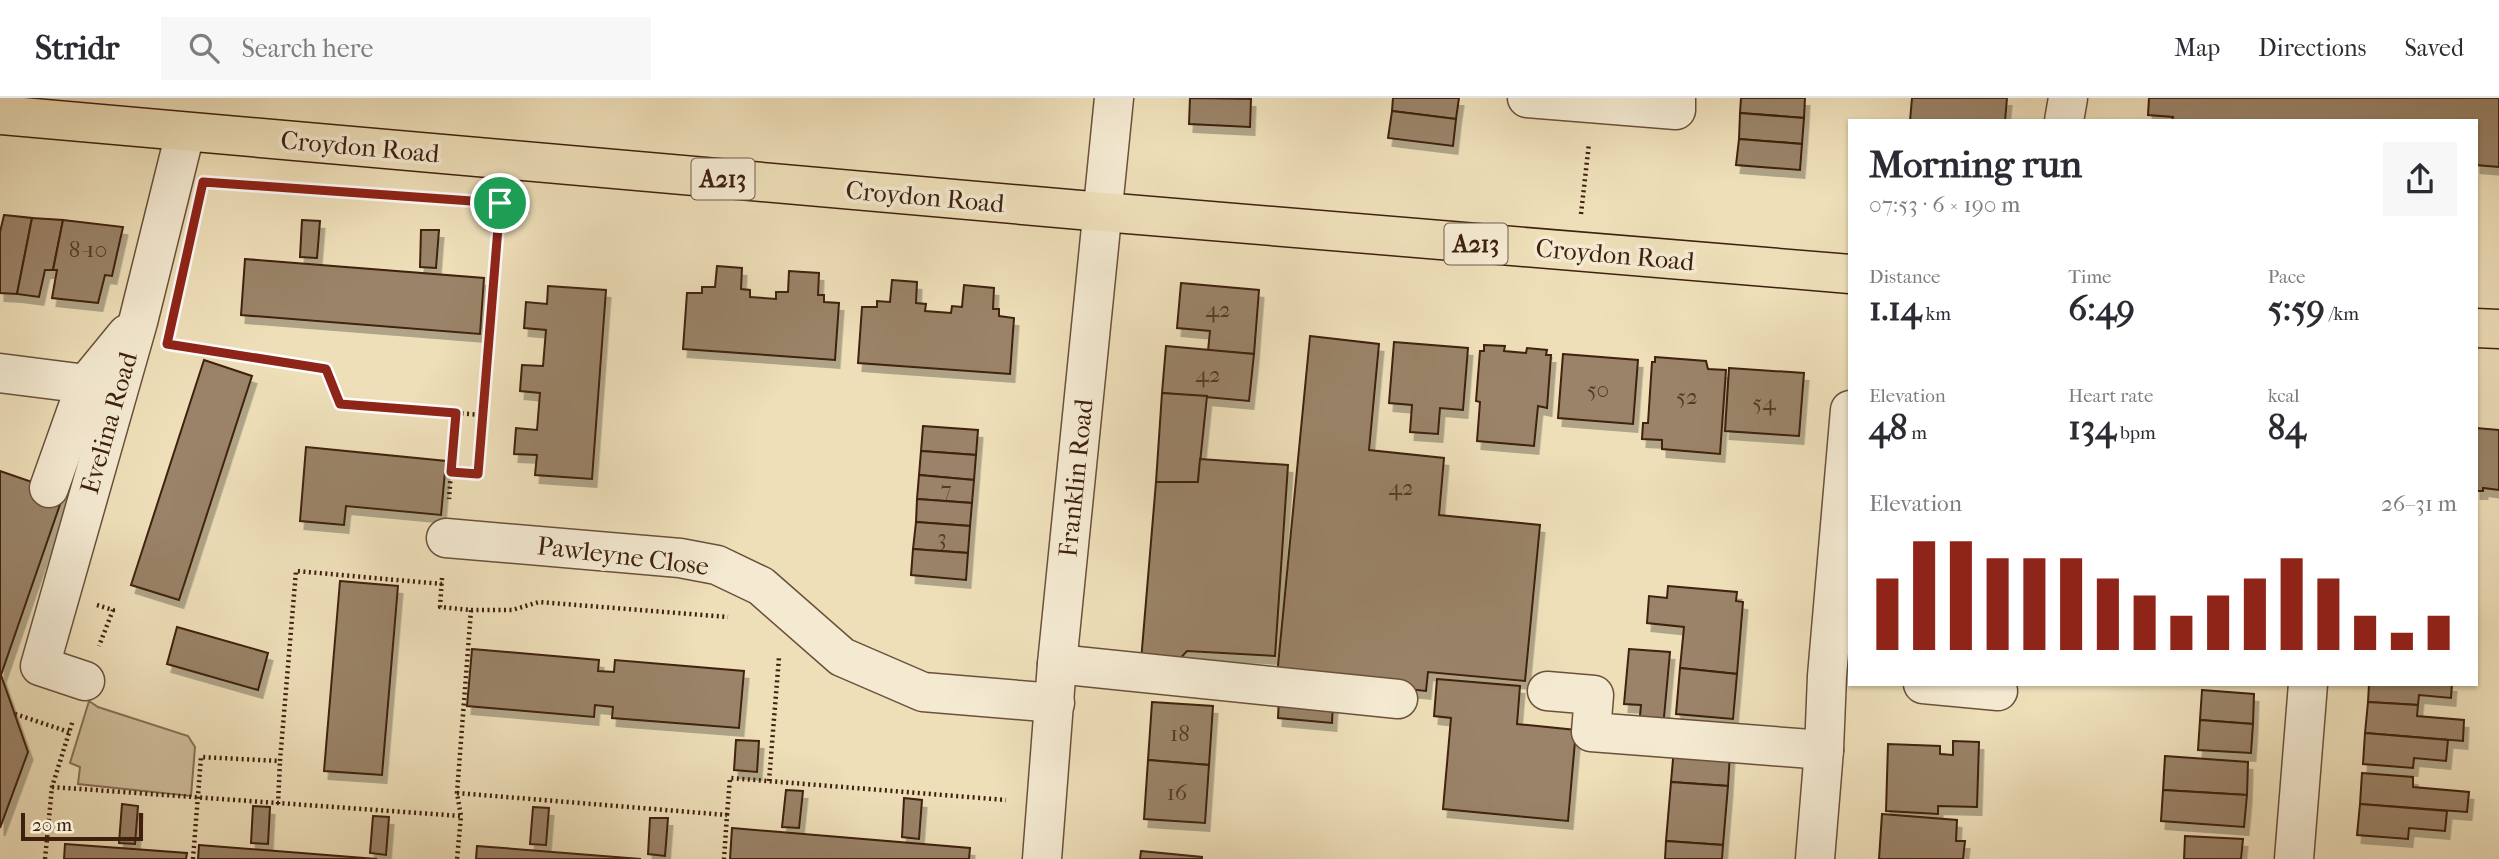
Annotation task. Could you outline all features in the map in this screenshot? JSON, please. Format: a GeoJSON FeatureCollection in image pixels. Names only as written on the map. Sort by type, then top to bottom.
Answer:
{"type":"FeatureCollection","features":[{"type":"Feature","properties":{"kind":"main road","name":"Croydon Road"},"geometry":{"type":"LineString","coordinates":[[0,115],[1577,253],[1848,274]]}},
{"type":"Feature","properties":{"kind":"main road"},"geometry":{"type":"LineString","coordinates":[[2478,328],[2499,329]]}},
{"type":"Feature","properties":{"kind":"street","name":"Franklin Road"},"geometry":{"type":"LineString","coordinates":[[1042,859],[1057,664],[1114,98]]}},
{"type":"Feature","properties":{"kind":"street"},"geometry":{"type":"LineString","coordinates":[[1527,98],[1676,110],[1676,98]]}},
{"type":"Feature","properties":{"kind":"street"},"geometry":{"type":"LineString","coordinates":[[2064,119],[2068,98]]}},
{"type":"Feature","properties":{"kind":"street","name":"Evelina Road"},"geometry":{"type":"LineString","coordinates":[[85,681],[40,666],[152,333],[185,133]]}},
{"type":"Feature","properties":{"kind":"street"},"geometry":{"type":"LineString","coordinates":[[49,488],[86,384],[152,333]]}},
{"type":"Feature","properties":{"kind":"street"},"geometry":{"type":"LineString","coordinates":[[0,373],[86,384]]}},
{"type":"Feature","properties":{"kind":"street"},"geometry":{"type":"LineString","coordinates":[[1815,859],[1824,750],[1838,677],[1848,454]]}},
{"type":"Feature","properties":{"kind":"street","name":"Pawleyne Close"},"geometry":{"type":"LineString","coordinates":[[446,538],[680,558],[717,565],[761,586],[842,657],[923,692],[1055,703]]}},
{"type":"Feature","properties":{"kind":"street"},"geometry":{"type":"LineString","coordinates":[[1057,664],[1398,699]]}},
{"type":"Feature","properties":{"kind":"street"},"geometry":{"type":"LineString","coordinates":[[1944,686],[1998,691]]}},
{"type":"Feature","properties":{"kind":"street"},"geometry":{"type":"LineString","coordinates":[[2294,859],[2308,686]]}},
{"type":"Feature","properties":{"kind":"street"},"geometry":{"type":"LineString","coordinates":[[1547,691],[1594,695],[1591,732],[1824,750]]}},
{"type":"Feature","properties":{"kind":"path"},"geometry":{"type":"LineString","coordinates":[[1577,253],[1592,103]]}},
{"type":"Feature","properties":{"kind":"path"},"geometry":{"type":"LineString","coordinates":[[203,182],[500,203],[478,474],[451,472]]}},
{"type":"Feature","properties":{"kind":"path"},"geometry":{"type":"LineString","coordinates":[[152,333],[326,369],[340,404],[482,415]]}},
{"type":"Feature","properties":{"kind":"path"},"geometry":{"type":"LineString","coordinates":[[456,413],[440,607],[512,610],[539,602],[741,618]]}},
{"type":"Feature","properties":{"kind":"path"},"geometry":{"type":"LineString","coordinates":[[278,804],[296,571],[442,584]]}},
{"type":"Feature","properties":{"kind":"path"},"geometry":{"type":"LineString","coordinates":[[45,859],[52,787],[85,681],[113,610],[92,603]]}},
{"type":"Feature","properties":{"kind":"path"},"geometry":{"type":"LineString","coordinates":[[457,859],[461,816],[457,793],[471,610]]}},
{"type":"Feature","properties":{"kind":"path"},"geometry":{"type":"LineString","coordinates":[[769,781],[779,657]]}},
{"type":"Feature","properties":{"kind":"path"},"geometry":{"type":"LineString","coordinates":[[15,715],[69,732]]}},
{"type":"Feature","properties":{"kind":"path"},"geometry":{"type":"LineString","coordinates":[[193,859],[201,757],[280,761]]}},
{"type":"Feature","properties":{"kind":"path"},"geometry":{"type":"LineString","coordinates":[[724,859],[730,778],[1011,800]]}},
{"type":"Feature","properties":{"kind":"path"},"geometry":{"type":"LineString","coordinates":[[52,787],[461,816]]}},
{"type":"Feature","properties":{"kind":"path"},"geometry":{"type":"LineString","coordinates":[[457,793],[727,815]]}},
{"type":"Feature","properties":{"kind":"shaded area"},"geometry":{"type":"Polygon","coordinates":[[[89,701],[98,707],[188,736],[195,747],[191,796],[78,784],[80,767],[70,763],[89,701]]]}},
{"type":"Feature","properties":{"kind":"building"},"geometry":{"type":"Polygon","coordinates":[[[1190,98],[1251,99],[1250,127],[1189,124],[1190,98]]]}},
{"type":"Feature","properties":{"kind":"building"},"geometry":{"type":"Polygon","coordinates":[[[1393,98],[1459,98],[1456,119],[1392,111],[1393,98]]]}},
{"type":"Feature","properties":{"kind":"building"},"geometry":{"type":"Polygon","coordinates":[[[1741,98],[1805,98],[1804,118],[1740,113],[1741,98]]]}},
{"type":"Feature","properties":{"kind":"building"},"geometry":{"type":"Polygon","coordinates":[[[1912,98],[2007,98],[2005,119],[1910,119],[1912,98]]]}},
{"type":"Feature","properties":{"kind":"building"},"geometry":{"type":"Polygon","coordinates":[[[2149,98],[2499,98],[2499,167],[2478,165],[2478,119],[2172,119],[2148,115],[2149,98]]]}},
{"type":"Feature","properties":{"kind":"building"},"geometry":{"type":"Polygon","coordinates":[[[1392,111],[1456,119],[1453,146],[1388,138],[1392,111]]]}},
{"type":"Feature","properties":{"kind":"building"},"geometry":{"type":"Polygon","coordinates":[[[1740,113],[1804,118],[1802,144],[1739,139],[1740,113]]]}},
{"type":"Feature","properties":{"kind":"building"},"geometry":{"type":"Polygon","coordinates":[[[1739,139],[1802,144],[1800,170],[1736,165],[1739,139]]]}},
{"type":"Feature","properties":{"kind":"building"},"geometry":{"type":"Polygon","coordinates":[[[4,215],[32,218],[17,294],[0,293],[0,232],[4,215]]]}},
{"type":"Feature","properties":{"kind":"building"},"geometry":{"type":"Polygon","coordinates":[[[32,218],[63,220],[53,270],[45,270],[39,297],[17,294],[32,218]]]}},
{"type":"Feature","properties":{"kind":"building"},"geometry":{"type":"Polygon","coordinates":[[[63,220],[123,227],[112,276],[105,275],[98,303],[52,298],[57,270],[53,270],[63,220]]]}},
{"type":"Feature","properties":{"kind":"building"},"geometry":{"type":"Polygon","coordinates":[[[302,220],[320,221],[317,258],[300,257],[302,220]]]}},
{"type":"Feature","properties":{"kind":"building"},"geometry":{"type":"Polygon","coordinates":[[[421,230],[439,230],[436,268],[420,267],[421,230]]]}},
{"type":"Feature","properties":{"kind":"building"},"geometry":{"type":"Polygon","coordinates":[[[245,259],[484,278],[480,334],[241,315],[245,259]]]}},
{"type":"Feature","properties":{"kind":"building"},"geometry":{"type":"Polygon","coordinates":[[[717,266],[742,268],[741,289],[750,290],[750,297],[776,299],[776,292],[788,292],[789,271],[819,273],[818,295],[824,295],[824,302],[839,303],[835,360],[683,349],[687,293],[702,293],[702,287],[715,287],[717,266]]]}},
{"type":"Feature","properties":{"kind":"building"},"geometry":{"type":"Polygon","coordinates":[[[892,280],[917,282],[916,303],[926,304],[925,311],[951,313],[952,306],[962,307],[964,285],[994,288],[993,309],[999,309],[999,316],[1014,318],[1010,374],[858,363],[862,307],[877,307],[877,301],[890,302],[892,280]]]}},
{"type":"Feature","properties":{"kind":"building"},"geometry":{"type":"Polygon","coordinates":[[[1181,283],[1259,290],[1254,354],[1208,351],[1210,331],[1177,328],[1181,283]]]}},
{"type":"Feature","properties":{"kind":"building"},"geometry":{"type":"Polygon","coordinates":[[[548,286],[606,290],[592,479],[535,475],[537,455],[514,454],[516,428],[537,430],[540,393],[520,391],[522,365],[543,366],[546,330],[524,328],[526,302],[547,304],[548,286]]]}},
{"type":"Feature","properties":{"kind":"building"},"geometry":{"type":"Polygon","coordinates":[[[1310,336],[1379,344],[1369,450],[1444,458],[1439,515],[1540,525],[1525,681],[1428,672],[1426,691],[1277,676],[1310,336]]]}},
{"type":"Feature","properties":{"kind":"building"},"geometry":{"type":"Polygon","coordinates":[[[1394,342],[1468,348],[1463,410],[1440,408],[1438,434],[1410,432],[1412,405],[1389,403],[1394,342]]]}},
{"type":"Feature","properties":{"kind":"building"},"geometry":{"type":"Polygon","coordinates":[[[1484,345],[1505,346],[1504,351],[1526,353],[1527,348],[1547,350],[1546,355],[1551,355],[1547,408],[1538,406],[1534,446],[1477,441],[1480,402],[1476,401],[1480,351],[1484,351],[1484,345]]]}},
{"type":"Feature","properties":{"kind":"building"},"geometry":{"type":"Polygon","coordinates":[[[1166,346],[1254,354],[1249,401],[1162,393],[1166,346]]]}},
{"type":"Feature","properties":{"kind":"building"},"geometry":{"type":"Polygon","coordinates":[[[1563,354],[1638,360],[1633,424],[1558,418],[1563,354]]]}},
{"type":"Feature","properties":{"kind":"building"},"geometry":{"type":"Polygon","coordinates":[[[1655,357],[1706,361],[1708,369],[1726,370],[1720,454],[1662,449],[1662,440],[1642,439],[1643,423],[1648,423],[1652,362],[1655,362],[1655,357]]]}},
{"type":"Feature","properties":{"kind":"building"},"geometry":{"type":"Polygon","coordinates":[[[204,360],[252,376],[179,600],[131,585],[204,360]]]}},
{"type":"Feature","properties":{"kind":"building"},"geometry":{"type":"Polygon","coordinates":[[[1729,368],[1804,373],[1799,436],[1725,431],[1729,368]]]}},
{"type":"Feature","properties":{"kind":"building"},"geometry":{"type":"Polygon","coordinates":[[[1162,393],[1207,396],[1198,482],[1156,482],[1162,393]]]}},
{"type":"Feature","properties":{"kind":"building"},"geometry":{"type":"Polygon","coordinates":[[[923,426],[978,430],[976,455],[921,451],[923,426]]]}},
{"type":"Feature","properties":{"kind":"building"},"geometry":{"type":"Polygon","coordinates":[[[2478,428],[2499,430],[2499,490],[2483,488],[2483,491],[2478,491],[2478,428]]]}},
{"type":"Feature","properties":{"kind":"building"},"geometry":{"type":"Polygon","coordinates":[[[306,447],[446,461],[441,515],[346,506],[344,525],[300,521],[306,447]]]}},
{"type":"Feature","properties":{"kind":"building"},"geometry":{"type":"Polygon","coordinates":[[[921,451],[976,455],[974,480],[919,475],[921,451]]]}},
{"type":"Feature","properties":{"kind":"building"},"geometry":{"type":"Polygon","coordinates":[[[1200,459],[1288,465],[1275,656],[1187,651],[1176,663],[1141,661],[1156,482],[1198,482],[1200,459]]]}},
{"type":"Feature","properties":{"kind":"building"},"geometry":{"type":"Polygon","coordinates":[[[0,471],[64,493],[1,675],[28,752],[0,828],[0,471]]]}},
{"type":"Feature","properties":{"kind":"building"},"geometry":{"type":"Polygon","coordinates":[[[919,475],[974,480],[972,503],[917,499],[919,475]]]}},
{"type":"Feature","properties":{"kind":"building"},"geometry":{"type":"Polygon","coordinates":[[[917,499],[972,503],[970,526],[916,522],[917,499]]]}},
{"type":"Feature","properties":{"kind":"building"},"geometry":{"type":"Polygon","coordinates":[[[916,522],[970,526],[968,553],[913,549],[916,522]]]}},
{"type":"Feature","properties":{"kind":"building"},"geometry":{"type":"Polygon","coordinates":[[[913,549],[968,553],[966,580],[911,575],[913,549]]]}},
{"type":"Feature","properties":{"kind":"building"},"geometry":{"type":"Polygon","coordinates":[[[340,581],[398,586],[382,775],[324,771],[340,581]]]}},
{"type":"Feature","properties":{"kind":"building"},"geometry":{"type":"Polygon","coordinates":[[[1668,586],[1737,592],[1736,601],[1743,602],[1737,674],[1680,668],[1684,627],[1647,623],[1649,596],[1667,598],[1668,586]]]}},
{"type":"Feature","properties":{"kind":"building"},"geometry":{"type":"Polygon","coordinates":[[[177,627],[268,653],[258,690],[167,664],[177,627]]]}},
{"type":"Feature","properties":{"kind":"building"},"geometry":{"type":"Polygon","coordinates":[[[472,649],[599,660],[598,671],[614,672],[615,660],[744,671],[739,728],[612,718],[613,707],[595,705],[594,717],[467,706],[472,649]]]}},
{"type":"Feature","properties":{"kind":"building"},"geometry":{"type":"Polygon","coordinates":[[[1629,649],[1670,652],[1663,728],[1639,726],[1641,705],[1624,704],[1629,649]]]}},
{"type":"Feature","properties":{"kind":"building"},"geometry":{"type":"Polygon","coordinates":[[[1680,668],[1737,674],[1733,719],[1676,714],[1680,668]]]}},
{"type":"Feature","properties":{"kind":"building"},"geometry":{"type":"Polygon","coordinates":[[[1437,679],[1520,686],[1517,724],[1576,730],[1568,821],[1443,809],[1451,718],[1434,716],[1437,679]]]}},
{"type":"Feature","properties":{"kind":"building"},"geometry":{"type":"Polygon","coordinates":[[[2369,686],[2452,686],[2451,698],[2419,695],[2418,705],[2368,702],[2369,686]]]}},
{"type":"Feature","properties":{"kind":"building"},"geometry":{"type":"Polygon","coordinates":[[[2202,690],[2254,694],[2253,724],[2200,720],[2202,690]]]}},
{"type":"Feature","properties":{"kind":"building"},"geometry":{"type":"Polygon","coordinates":[[[1279,697],[1333,701],[1332,723],[1278,718],[1279,697]]]}},
{"type":"Feature","properties":{"kind":"building"},"geometry":{"type":"Polygon","coordinates":[[[1152,702],[1213,706],[1209,765],[1148,760],[1152,702]]]}},
{"type":"Feature","properties":{"kind":"building"},"geometry":{"type":"Polygon","coordinates":[[[2368,702],[2418,705],[2417,716],[2464,720],[2463,741],[2365,733],[2368,702]]]}},
{"type":"Feature","properties":{"kind":"building"},"geometry":{"type":"Polygon","coordinates":[[[2200,720],[2253,724],[2251,753],[2198,750],[2200,720]]]}},
{"type":"Feature","properties":{"kind":"building"},"geometry":{"type":"Polygon","coordinates":[[[2365,733],[2448,740],[2446,761],[2414,758],[2413,768],[2363,764],[2365,733]]]}},
{"type":"Feature","properties":{"kind":"building"},"geometry":{"type":"Polygon","coordinates":[[[736,740],[759,741],[757,772],[734,770],[736,740]]]}},
{"type":"Feature","properties":{"kind":"building"},"geometry":{"type":"Polygon","coordinates":[[[1953,741],[1979,742],[1977,807],[1938,806],[1938,814],[1886,811],[1888,744],[1940,746],[1940,754],[1953,755],[1953,741]]]}},
{"type":"Feature","properties":{"kind":"building"},"geometry":{"type":"Polygon","coordinates":[[[1674,748],[1730,753],[1728,786],[1671,782],[1674,748]]]}},
{"type":"Feature","properties":{"kind":"building"},"geometry":{"type":"Polygon","coordinates":[[[2165,756],[2248,762],[2247,795],[2163,790],[2165,756]]]}},
{"type":"Feature","properties":{"kind":"building"},"geometry":{"type":"Polygon","coordinates":[[[1148,760],[1209,765],[1205,823],[1144,819],[1148,760]]]}},
{"type":"Feature","properties":{"kind":"building"},"geometry":{"type":"Polygon","coordinates":[[[2362,773],[2413,777],[2413,787],[2469,792],[2467,812],[2360,804],[2362,773]]]}},
{"type":"Feature","properties":{"kind":"building"},"geometry":{"type":"Polygon","coordinates":[[[1671,782],[1728,786],[1723,845],[1666,841],[1671,782]]]}},
{"type":"Feature","properties":{"kind":"building"},"geometry":{"type":"Polygon","coordinates":[[[786,790],[803,791],[799,828],[782,827],[786,790]]]}},
{"type":"Feature","properties":{"kind":"building"},"geometry":{"type":"Polygon","coordinates":[[[2163,790],[2247,795],[2244,827],[2161,821],[2163,790]]]}},
{"type":"Feature","properties":{"kind":"building"},"geometry":{"type":"Polygon","coordinates":[[[904,798],[922,800],[919,839],[902,837],[904,798]]]}},
{"type":"Feature","properties":{"kind":"building"},"geometry":{"type":"Polygon","coordinates":[[[122,804],[138,806],[135,844],[119,843],[122,804]]]}},
{"type":"Feature","properties":{"kind":"building"},"geometry":{"type":"Polygon","coordinates":[[[2360,804],[2447,811],[2445,831],[2409,828],[2408,839],[2357,835],[2360,804]]]}},
{"type":"Feature","properties":{"kind":"building"},"geometry":{"type":"Polygon","coordinates":[[[253,806],[270,807],[268,844],[251,843],[253,806]]]}},
{"type":"Feature","properties":{"kind":"building"},"geometry":{"type":"Polygon","coordinates":[[[533,807],[549,808],[546,845],[530,844],[533,807]]]}},
{"type":"Feature","properties":{"kind":"building"},"geometry":{"type":"Polygon","coordinates":[[[1882,814],[1957,820],[1956,841],[1965,841],[1963,859],[1879,859],[1882,814]]]}},
{"type":"Feature","properties":{"kind":"building"},"geometry":{"type":"Polygon","coordinates":[[[373,816],[389,817],[386,855],[370,853],[373,816]]]}},
{"type":"Feature","properties":{"kind":"building"},"geometry":{"type":"Polygon","coordinates":[[[650,818],[668,818],[665,856],[648,854],[650,818]]]}},
{"type":"Feature","properties":{"kind":"building"},"geometry":{"type":"Polygon","coordinates":[[[732,828],[970,848],[969,859],[730,859],[732,828]]]}},
{"type":"Feature","properties":{"kind":"building"},"geometry":{"type":"Polygon","coordinates":[[[2185,836],[2243,839],[2241,859],[2184,859],[2185,836]]]}},
{"type":"Feature","properties":{"kind":"building"},"geometry":{"type":"Polygon","coordinates":[[[1666,841],[1723,845],[1722,859],[1665,859],[1666,841]]]}},
{"type":"Feature","properties":{"kind":"building"},"geometry":{"type":"Polygon","coordinates":[[[65,844],[187,853],[186,859],[64,859],[65,844]]]}},
{"type":"Feature","properties":{"kind":"building"},"geometry":{"type":"Polygon","coordinates":[[[199,845],[377,859],[198,859],[199,845]]]}},
{"type":"Feature","properties":{"kind":"building"},"geometry":{"type":"Polygon","coordinates":[[[477,846],[641,859],[476,859],[477,846]]]}},
{"type":"Feature","properties":{"kind":"building"},"geometry":{"type":"Polygon","coordinates":[[[1141,851],[1202,857],[1202,859],[1140,859],[1141,851]]]}},
{"type":"Feature","properties":{"kind":"route"},"geometry":{"type":"LineString","coordinates":[[203,182],[500,203],[478,474],[451,472],[456,413],[340,404],[326,369],[167,344],[203,182]]}}]}
